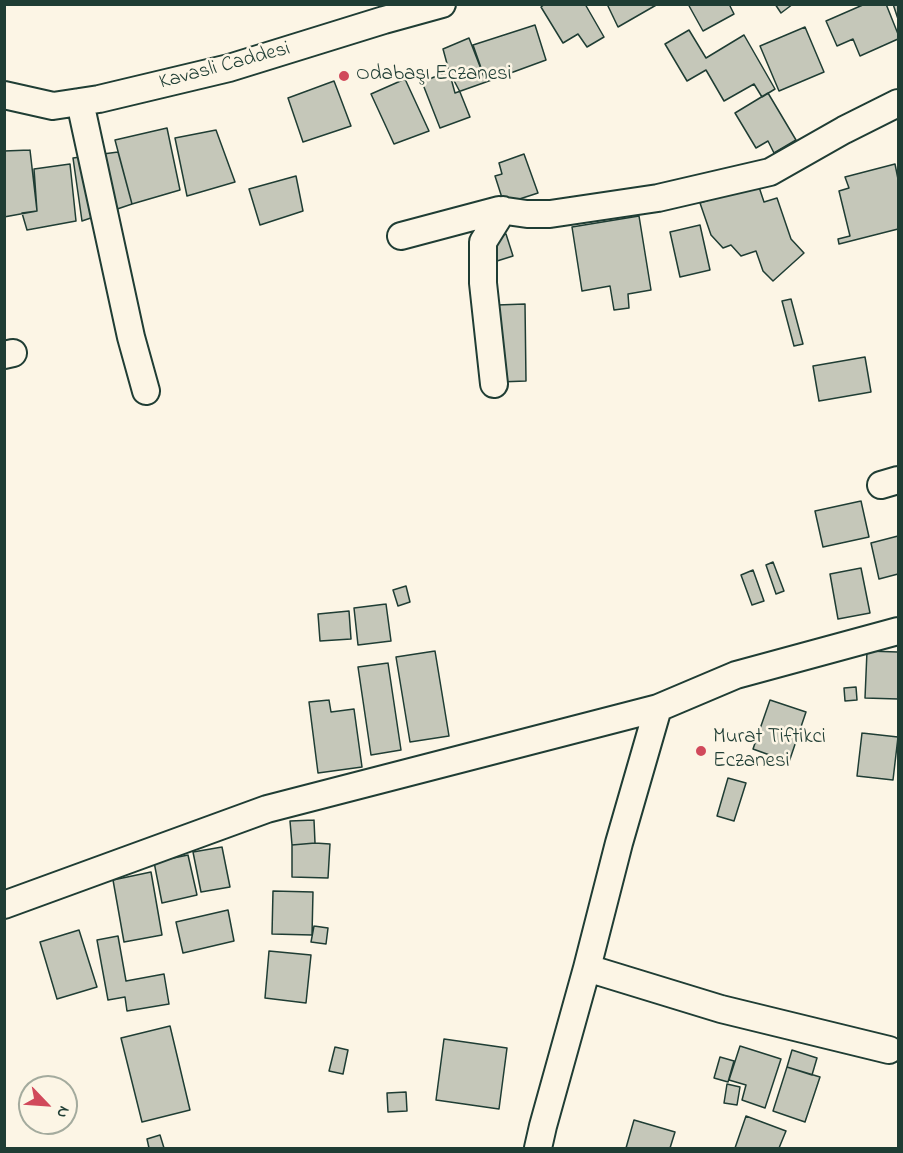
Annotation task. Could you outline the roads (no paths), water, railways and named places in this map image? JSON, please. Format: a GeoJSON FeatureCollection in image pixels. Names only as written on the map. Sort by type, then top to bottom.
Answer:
{"type":"FeatureCollection","features":[{"type":"Feature","properties":{"kind":"street","name":"Kavasli Caddesi"},"geometry":{"type":"LineString","coordinates":[[4,95],[53,106],[99,99],[229,68],[435,5]]}},
{"type":"Feature","properties":{"kind":"street"},"geometry":{"type":"LineString","coordinates":[[80,102],[131,337],[146,391]]}},
{"type":"Feature","properties":{"kind":"street"},"geometry":{"type":"LineString","coordinates":[[400,237],[499,210],[526,214],[550,214],[658,198],[770,172],[844,130],[898,104]]}},
{"type":"Feature","properties":{"kind":"street"},"geometry":{"type":"LineString","coordinates":[[494,384],[483,283],[483,242],[504,210]]}},
{"type":"Feature","properties":{"kind":"street"},"geometry":{"type":"LineString","coordinates":[[4,905],[267,809],[658,708],[736,675],[898,631]]}},
{"type":"Feature","properties":{"kind":"street"},"geometry":{"type":"LineString","coordinates":[[538,1149],[619,843],[658,708]]}},
{"type":"Feature","properties":{"kind":"street"},"geometry":{"type":"LineString","coordinates":[[587,968],[721,1009],[889,1050]]}},
{"type":"Feature","properties":{"kind":"place","name":"Odabaşı Eczanesi"},"geometry":{"type":"Point","coordinates":[344,76]}},
{"type":"Feature","properties":{"kind":"place","name":"Murat Tiftikci Eczanesi"},"geometry":{"type":"Point","coordinates":[701,751]}}]}
